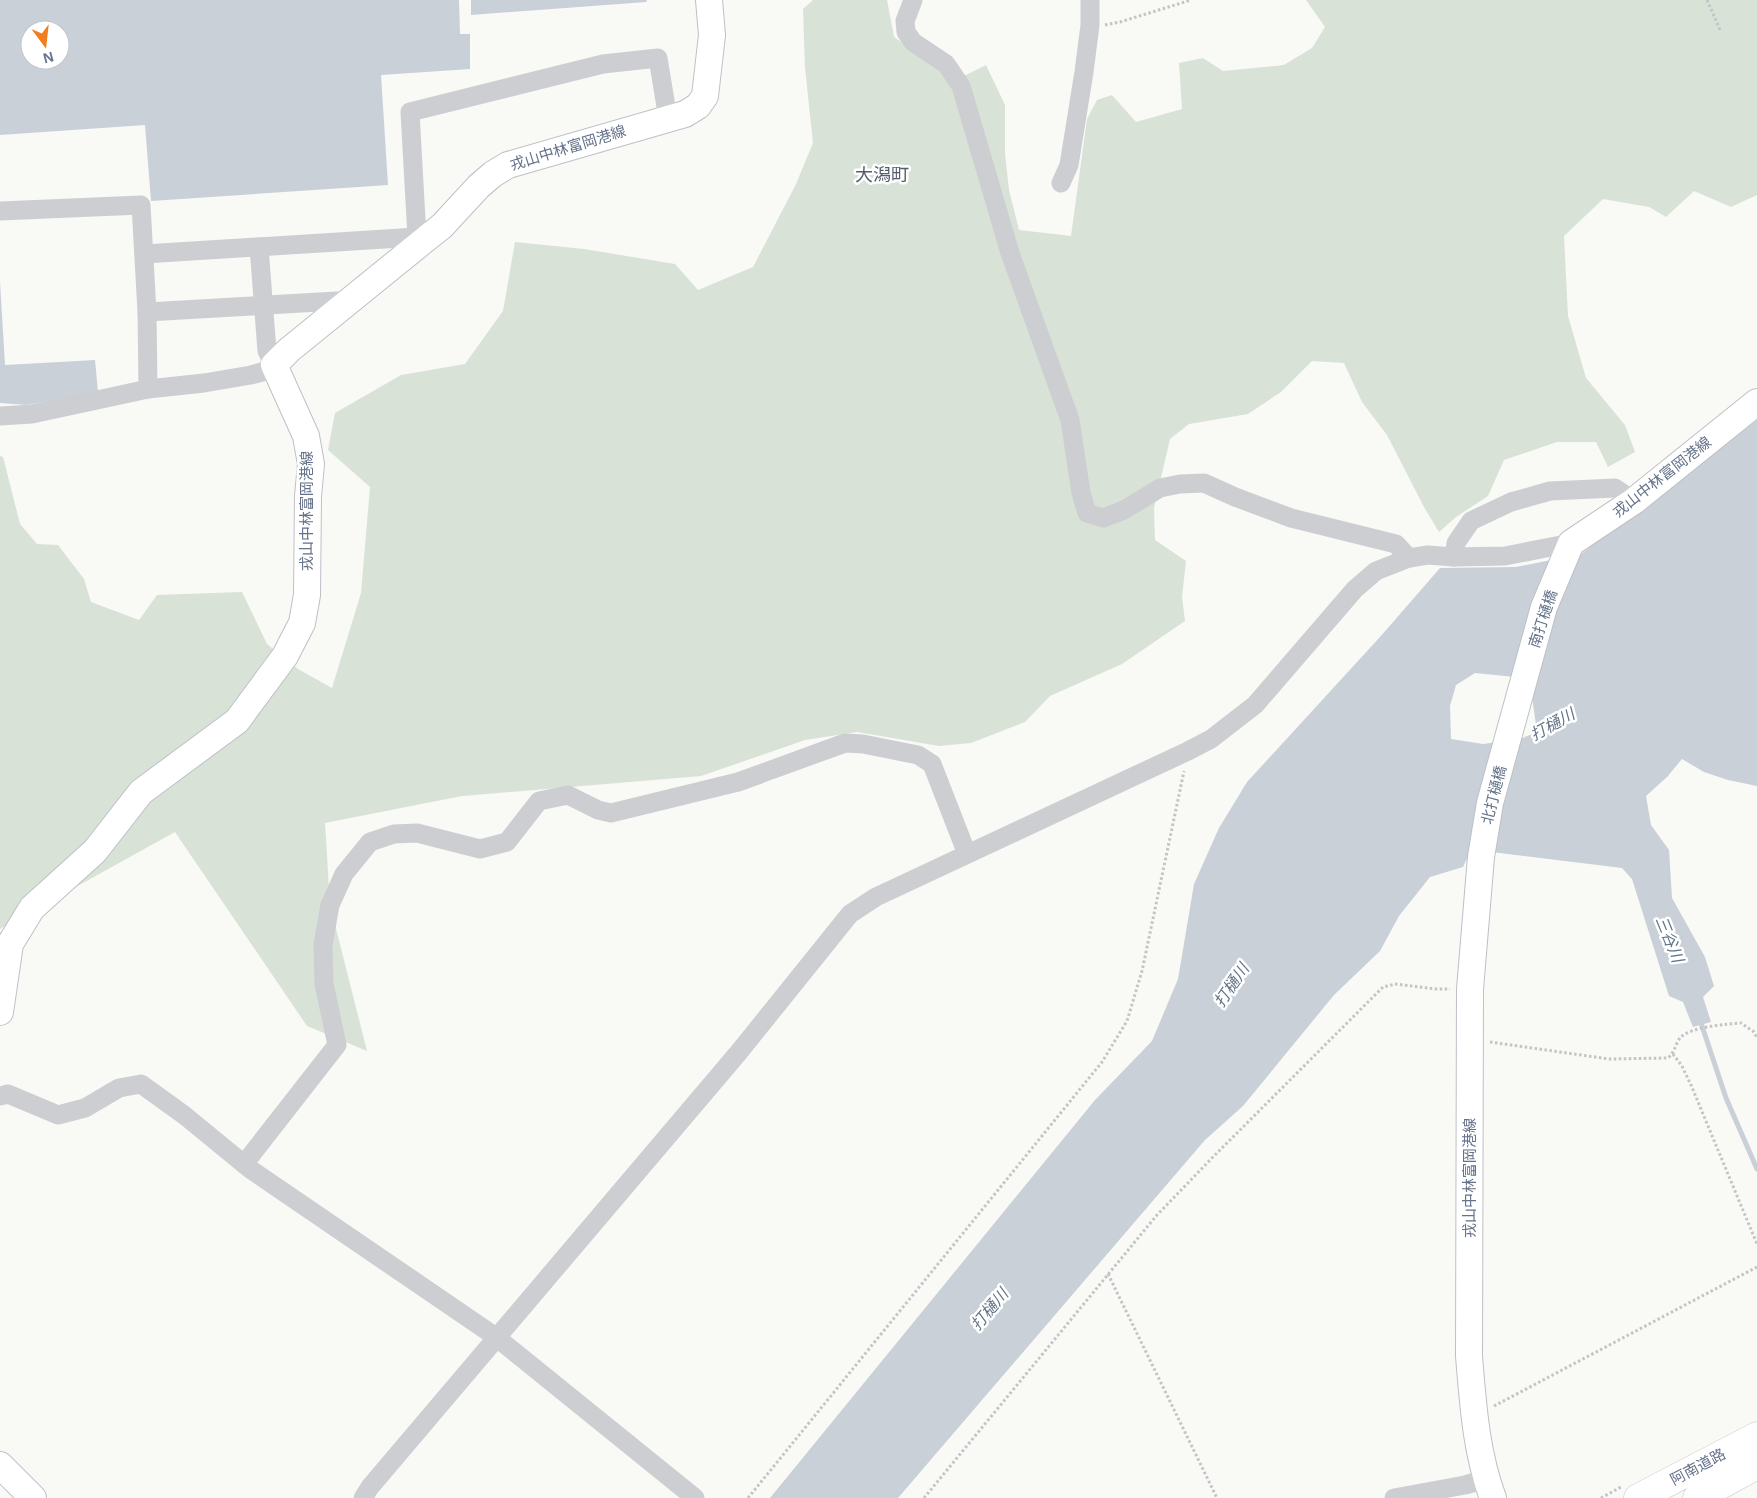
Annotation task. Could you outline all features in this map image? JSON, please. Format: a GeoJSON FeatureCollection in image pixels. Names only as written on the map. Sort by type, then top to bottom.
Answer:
{"type":"FeatureCollection","features":[{"type":"Feature","properties":{"kind":"highway","name":"阿南道路"},"geometry":{"type":"LineString","coordinates":[[1638,1498],[1757,1436]]}},
{"type":"Feature","properties":{"kind":"highway","name":"阿南道路"},"geometry":{"type":"LineString","coordinates":[[1697,1498],[1757,1465]]}},
{"type":"Feature","properties":{"kind":"main road","name":"戎山中林富岡港線"},"geometry":{"type":"LineString","coordinates":[[0,1012],[10,944],[32,908],[95,851],[141,792],[237,721],[285,656],[302,623],[307,594],[308,496],[311,464],[306,436],[274,365],[288,350],[344,306],[420,240],[442,226],[479,186],[493,174],[508,165],[685,114],[698,106],[705,96],[712,36],[709,0]]}},
{"type":"Feature","properties":{"kind":"main road","name":"戎山中林富岡港線"},"geometry":{"type":"LineString","coordinates":[[1569,547],[1634,501],[1757,402]]}},
{"type":"Feature","properties":{"kind":"main road","name":"南打樋橋"},"geometry":{"type":"LineString","coordinates":[[1510,734],[1544,607],[1569,547]]}},
{"type":"Feature","properties":{"kind":"main road","name":"北打樋橋"},"geometry":{"type":"LineString","coordinates":[[1481,856],[1490,803],[1510,734]]}},
{"type":"Feature","properties":{"kind":"main road","name":"戎山中林富岡港線"},"geometry":{"type":"LineString","coordinates":[[1481,856],[1470,989],[1469,1356],[1474,1417],[1490,1489]]}},
{"type":"Feature","properties":{"kind":"main road"},"geometry":{"type":"LineString","coordinates":[[0,1465],[33,1498]]}},
{"type":"Feature","properties":{"kind":"street"},"geometry":{"type":"LineString","coordinates":[[913,0],[905,21],[906,32],[914,42],[946,64],[961,86],[1010,253],[1070,420],[1081,492],[1087,513],[1103,518],[1124,510],[1160,488],[1180,484],[1204,483],[1234,497],[1291,518],[1396,544],[1409,558]]}},
{"type":"Feature","properties":{"kind":"street"},"geometry":{"type":"LineString","coordinates":[[1061,183],[1069,165],[1090,25],[1090,0]]}},
{"type":"Feature","properties":{"kind":"street"},"geometry":{"type":"LineString","coordinates":[[144,254],[420,240],[410,112],[603,64],[658,58],[668,118]]}},
{"type":"Feature","properties":{"kind":"street"},"geometry":{"type":"LineString","coordinates":[[0,211],[141,206],[147,312],[148,389]]}},
{"type":"Feature","properties":{"kind":"street"},"geometry":{"type":"LineString","coordinates":[[0,416],[32,414],[148,389],[204,383],[266,371],[274,365],[267,351],[258,247]]}},
{"type":"Feature","properties":{"kind":"street"},"geometry":{"type":"LineString","coordinates":[[147,312],[337,301],[344,306]]}},
{"type":"Feature","properties":{"kind":"street"},"geometry":{"type":"LineString","coordinates":[[1454,557],[1456,543],[1471,521],[1511,502],[1550,490],[1615,488],[1634,501]]}},
{"type":"Feature","properties":{"kind":"street"},"geometry":{"type":"LineString","coordinates":[[363,1498],[370,1487],[496,1337],[739,1052],[850,914],[876,897],[1211,739],[1256,705],[1355,589],[1376,571],[1409,558],[1428,555],[1454,557],[1505,556],[1569,547]]}},
{"type":"Feature","properties":{"kind":"street"},"geometry":{"type":"LineString","coordinates":[[244,1164],[338,1045],[324,984],[323,945],[330,905],[344,874],[370,842],[394,834],[416,833],[480,850],[507,842],[539,802],[568,795],[598,810],[611,813],[738,782],[845,743],[863,744],[918,755],[932,764],[967,854]]}},
{"type":"Feature","properties":{"kind":"street"},"geometry":{"type":"LineString","coordinates":[[0,1096],[8,1094],[58,1115],[85,1108],[119,1088],[141,1084],[184,1115],[244,1164],[496,1337],[694,1498]]}},
{"type":"Feature","properties":{"kind":"street"},"geometry":{"type":"LineString","coordinates":[[1394,1498],[1465,1485],[1490,1489]]}},
{"type":"Feature","properties":{"kind":"path"},"geometry":{"type":"LineString","coordinates":[[1090,25],[1102,26],[1120,22],[1191,0]]}},
{"type":"Feature","properties":{"kind":"path"},"geometry":{"type":"LineString","coordinates":[[1707,0],[1721,32]]}},
{"type":"Feature","properties":{"kind":"path"},"geometry":{"type":"LineString","coordinates":[[748,1498],[1102,1062],[1127,1021],[1142,971],[1188,751]]}},
{"type":"Feature","properties":{"kind":"path"},"geometry":{"type":"LineString","coordinates":[[924,1498],[1157,1215],[1382,987],[1395,984],[1436,989],[1470,989]]}},
{"type":"Feature","properties":{"kind":"path"},"geometry":{"type":"LineString","coordinates":[[1470,1038],[1609,1059],[1668,1058],[1673,1054],[1680,1038],[1688,1033],[1719,1025],[1741,1023],[1756,1031],[1757,1038]]}},
{"type":"Feature","properties":{"kind":"path"},"geometry":{"type":"LineString","coordinates":[[1673,1054],[1682,1066],[1691,1085],[1757,1244]]}},
{"type":"Feature","properties":{"kind":"path"},"geometry":{"type":"LineString","coordinates":[[1474,1417],[1757,1267]]}},
{"type":"Feature","properties":{"kind":"path"},"geometry":{"type":"LineString","coordinates":[[1108,1274],[1216,1498]]}},
{"type":"Feature","properties":{"kind":"shaded area"},"geometry":{"type":"Polygon","coordinates":[[[813,0],[887,0],[894,37],[943,71],[966,75],[986,65],[1005,105],[1005,154],[1009,190],[1019,230],[1071,236],[1087,119],[1097,100],[1112,95],[1136,122],[1182,109],[1179,63],[1203,58],[1223,71],[1284,65],[1312,48],[1325,27],[1306,0],[1757,0],[1757,195],[1731,207],[1694,191],[1666,217],[1649,207],[1603,199],[1564,236],[1568,316],[1586,378],[1625,425],[1635,452],[1608,467],[1596,442],[1557,442],[1504,460],[1488,496],[1456,517],[1439,532],[1387,435],[1362,402],[1344,363],[1312,361],[1281,392],[1248,414],[1189,424],[1170,439],[1154,508],[1155,540],[1186,561],[1182,597],[1185,621],[1122,664],[1050,696],[1025,722],[971,743],[939,746],[857,732],[805,740],[701,776],[462,796],[325,823],[330,905],[367,1051],[307,1026],[175,832],[0,929],[0,456],[3,457],[20,524],[37,544],[58,545],[84,579],[91,602],[139,620],[157,595],[242,592],[267,644],[298,669],[332,688],[361,593],[370,487],[328,450],[335,413],[401,375],[465,364],[503,311],[515,242],[584,249],[675,264],[698,290],[753,267],[796,184],[813,143],[805,68],[803,9],[813,0]]]}},
{"type":"Feature","properties":{"kind":"water"},"geometry":{"type":"Polygon","coordinates":[[[0,0],[459,0],[460,34],[470,34],[470,69],[381,75],[388,185],[151,201],[145,125],[0,135],[0,0]]]}},
{"type":"Feature","properties":{"kind":"water"},"geometry":{"type":"Polygon","coordinates":[[[471,0],[647,0],[646,2],[471,15],[471,0]]]}},
{"type":"Feature","properties":{"kind":"water"},"geometry":{"type":"Polygon","coordinates":[[[0,282],[5,365],[95,360],[98,392],[27,405],[0,403],[0,282]]]}},
{"type":"Feature","properties":{"kind":"water","name":"打樋川"},"geometry":{"type":"Polygon","coordinates":[[[1757,420],[1757,786],[1728,780],[1704,772],[1682,759],[1667,777],[1646,796],[1651,825],[1669,850],[1672,898],[1705,957],[1714,986],[1703,997],[1711,1022],[1693,1027],[1683,1002],[1669,996],[1632,879],[1622,868],[1492,852],[1468,856],[1463,867],[1430,877],[1399,916],[1380,951],[1334,995],[1243,1106],[1205,1140],[898,1498],[770,1498],[1095,1100],[1152,1041],[1178,979],[1194,884],[1219,828],[1247,782],[1380,637],[1440,568],[1516,567],[1581,554],[1757,420]],[[1475,673],[1456,685],[1450,706],[1451,739],[1483,744],[1520,739],[1537,732],[1531,690],[1515,677],[1475,673]]]}},
{"type":"Feature","properties":{"kind":"waterway","name":"三谷川"},"geometry":{"type":"LineString","coordinates":[[1700,1020],[1726,1098],[1757,1169]]}},
{"type":"Feature","properties":{"kind":"district","name":"大潟町"},"geometry":{"type":"Point","coordinates":[882,175]}}]}
